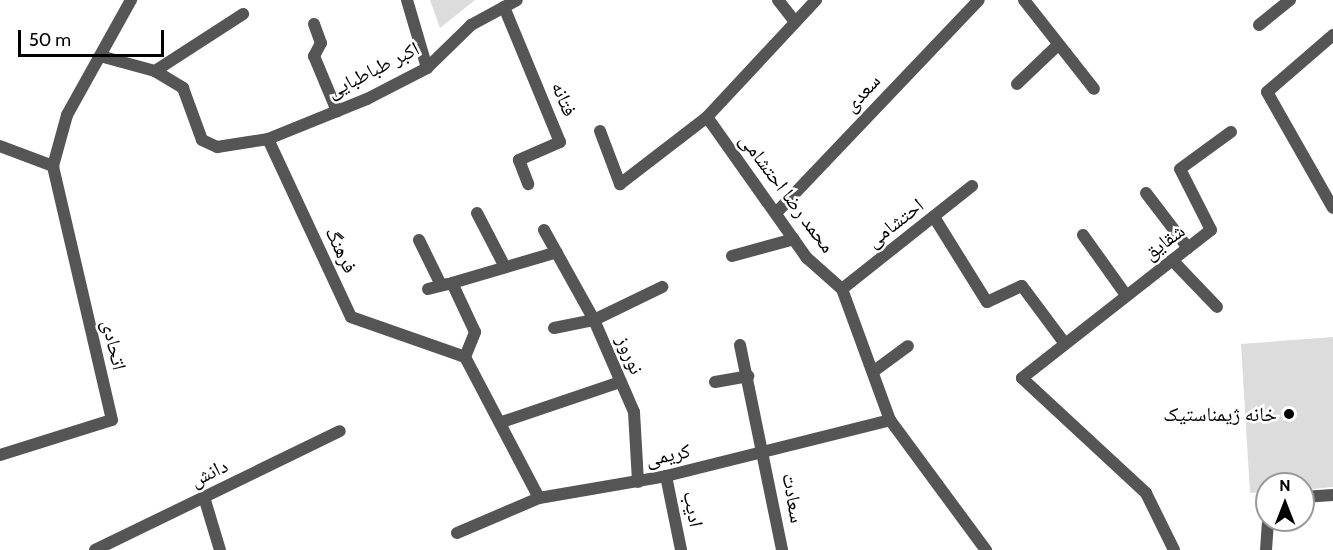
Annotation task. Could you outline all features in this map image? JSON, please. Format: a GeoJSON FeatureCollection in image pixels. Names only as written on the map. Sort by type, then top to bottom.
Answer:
{"type":"FeatureCollection","features":[{"type":"Feature","properties":{"kind":"street"},"geometry":{"type":"LineString","coordinates":[[0,146],[53,166],[67,115],[131,0]]}},
{"type":"Feature","properties":{"kind":"street"},"geometry":{"type":"LineString","coordinates":[[407,0],[427,68]]}},
{"type":"Feature","properties":{"kind":"street","name":"اکبر طباطبایی"},"geometry":{"type":"LineString","coordinates":[[268,139],[337,111],[427,68],[471,25],[517,0]]}},
{"type":"Feature","properties":{"kind":"street"},"geometry":{"type":"LineString","coordinates":[[778,0],[795,22]]}},
{"type":"Feature","properties":{"kind":"street"},"geometry":{"type":"LineString","coordinates":[[600,131],[620,184],[707,117],[816,0]]}},
{"type":"Feature","properties":{"kind":"street","name":"سعدی"},"geometry":{"type":"LineString","coordinates":[[776,213],[978,0]]}},
{"type":"Feature","properties":{"kind":"street"},"geometry":{"type":"LineString","coordinates":[[1024,0],[1094,89]]}},
{"type":"Feature","properties":{"kind":"street"},"geometry":{"type":"LineString","coordinates":[[1259,25],[1290,0]]}},
{"type":"Feature","properties":{"kind":"street","name":"فتانه"},"geometry":{"type":"LineString","coordinates":[[504,7],[560,142],[519,160],[528,184]]}},
{"type":"Feature","properties":{"kind":"street"},"geometry":{"type":"LineString","coordinates":[[155,71],[243,14]]}},
{"type":"Feature","properties":{"kind":"street"},"geometry":{"type":"LineString","coordinates":[[314,24],[321,44],[314,56],[337,111]]}},
{"type":"Feature","properties":{"kind":"street"},"geometry":{"type":"LineString","coordinates":[[1333,35],[1267,92],[1333,208]]}},
{"type":"Feature","properties":{"kind":"street"},"geometry":{"type":"LineString","coordinates":[[1017,84],[1058,45]]}},
{"type":"Feature","properties":{"kind":"street"},"geometry":{"type":"LineString","coordinates":[[100,56],[155,71],[183,88],[202,140],[217,147],[237,147],[268,139]]}},
{"type":"Feature","properties":{"kind":"street","name":"محمد رضا احتشامی"},"geometry":{"type":"LineString","coordinates":[[707,117],[794,239],[842,289],[874,371],[890,420],[986,550]]}},
{"type":"Feature","properties":{"kind":"street","name":"شقایق"},"geometry":{"type":"LineString","coordinates":[[1174,550],[1146,493],[1022,378],[1063,341],[1211,230],[1180,169],[1231,132]]}},
{"type":"Feature","properties":{"kind":"street","name":"فرهنگ"},"geometry":{"type":"LineString","coordinates":[[268,139],[351,316],[465,357]]}},
{"type":"Feature","properties":{"kind":"street","name":"اتحادی"},"geometry":{"type":"LineString","coordinates":[[0,455],[112,420],[53,166]]}},
{"type":"Feature","properties":{"kind":"street","name":"احتشامی"},"geometry":{"type":"LineString","coordinates":[[842,289],[972,186]]}},
{"type":"Feature","properties":{"kind":"street"},"geometry":{"type":"LineString","coordinates":[[1146,193],[1188,248]]}},
{"type":"Feature","properties":{"kind":"street"},"geometry":{"type":"LineString","coordinates":[[477,213],[505,267]]}},
{"type":"Feature","properties":{"kind":"street"},"geometry":{"type":"LineString","coordinates":[[934,217],[987,302],[1022,286],[1063,341]]}},
{"type":"Feature","properties":{"kind":"street","name":"نوروز"},"geometry":{"type":"LineString","coordinates":[[544,230],[594,320],[634,412],[638,482]]}},
{"type":"Feature","properties":{"kind":"street"},"geometry":{"type":"LineString","coordinates":[[1083,235],[1126,295]]}},
{"type":"Feature","properties":{"kind":"street"},"geometry":{"type":"LineString","coordinates":[[732,256],[794,239]]}},
{"type":"Feature","properties":{"kind":"street"},"geometry":{"type":"LineString","coordinates":[[420,240],[475,332],[465,357],[502,422],[539,498]]}},
{"type":"Feature","properties":{"kind":"street"},"geometry":{"type":"LineString","coordinates":[[429,289],[557,252]]}},
{"type":"Feature","properties":{"kind":"street"},"geometry":{"type":"LineString","coordinates":[[1172,260],[1217,307]]}},
{"type":"Feature","properties":{"kind":"street"},"geometry":{"type":"LineString","coordinates":[[554,328],[594,320],[663,287]]}},
{"type":"Feature","properties":{"kind":"street","name":"سعادت"},"geometry":{"type":"LineString","coordinates":[[740,345],[765,453],[782,550]]}},
{"type":"Feature","properties":{"kind":"street"},"geometry":{"type":"LineString","coordinates":[[874,371],[908,346]]}},
{"type":"Feature","properties":{"kind":"street"},"geometry":{"type":"LineString","coordinates":[[715,382],[748,376]]}},
{"type":"Feature","properties":{"kind":"street"},"geometry":{"type":"LineString","coordinates":[[502,422],[620,382]]}},
{"type":"Feature","properties":{"kind":"street","name":"کریمی"},"geometry":{"type":"LineString","coordinates":[[457,533],[539,498],[666,476],[890,420]]}},
{"type":"Feature","properties":{"kind":"street","name":"دانش"},"geometry":{"type":"LineString","coordinates":[[95,550],[340,431]]}},
{"type":"Feature","properties":{"kind":"street","name":"ادیب"},"geometry":{"type":"LineString","coordinates":[[666,476],[681,550]]}},
{"type":"Feature","properties":{"kind":"street"},"geometry":{"type":"LineString","coordinates":[[1315,496],[1333,495]]}},
{"type":"Feature","properties":{"kind":"street"},"geometry":{"type":"LineString","coordinates":[[204,497],[220,550]]}},
{"type":"Feature","properties":{"kind":"street"},"geometry":{"type":"LineString","coordinates":[[1266,550],[1267,532]]}},
{"type":"Feature","properties":{"kind":"shaded area"},"geometry":{"type":"Polygon","coordinates":[[[430,0],[475,0],[440,28],[430,0]]]}},
{"type":"Feature","properties":{"kind":"shaded area","name":"خانه ژیمناستیک"},"geometry":{"type":"Polygon","coordinates":[[[1333,337],[1333,487],[1315,489],[1315,472],[1255,472],[1255,493],[1250,493],[1241,344],[1333,337]]]}},
{"type":"Feature","properties":{"kind":"place","name":"خانه ژیمناستیک"},"geometry":{"type":"Point","coordinates":[1289,414]}}]}
